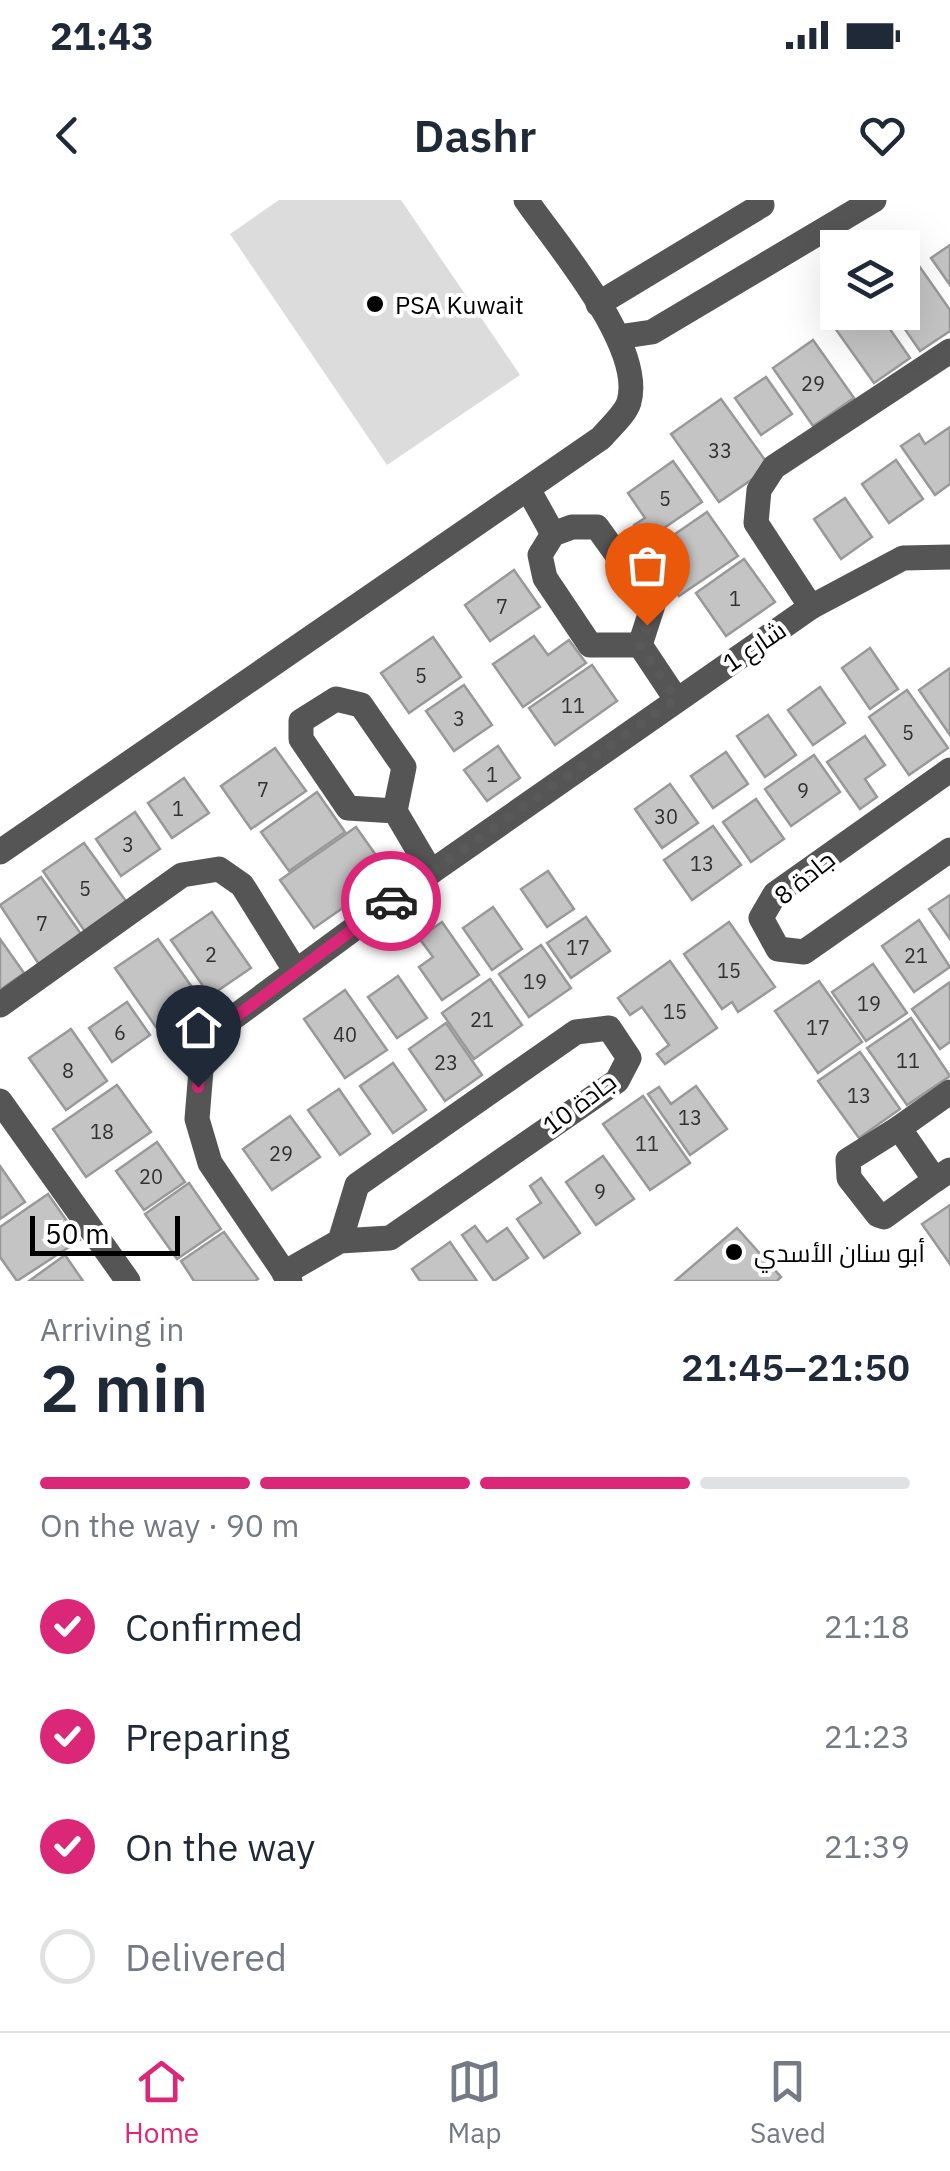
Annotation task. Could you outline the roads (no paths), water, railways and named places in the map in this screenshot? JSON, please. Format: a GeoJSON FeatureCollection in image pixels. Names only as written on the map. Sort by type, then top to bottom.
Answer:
{"type":"FeatureCollection","features":[{"type":"Feature","properties":{"kind":"street"},"geometry":{"type":"LineString","coordinates":[[0,852],[601,438],[628,405],[631,384],[618,338],[526,200]]}},
{"type":"Feature","properties":{"kind":"street"},"geometry":{"type":"LineString","coordinates":[[618,338],[652,332],[874,200]]}},
{"type":"Feature","properties":{"kind":"street"},"geometry":{"type":"LineString","coordinates":[[598,304],[762,205]]}},
{"type":"Feature","properties":{"kind":"street"},"geometry":{"type":"LineString","coordinates":[[812,607],[756,523],[760,490],[774,467],[950,350]]}},
{"type":"Feature","properties":{"kind":"street"},"geometry":{"type":"LineString","coordinates":[[528,489],[554,534]]}},
{"type":"Feature","properties":{"kind":"street"},"geometry":{"type":"LineString","coordinates":[[572,527],[597,527],[653,605],[640,646],[590,646],[545,578],[540,555],[554,534],[572,527]]}},
{"type":"Feature","properties":{"kind":"street","name":"شارع 1"},"geometry":{"type":"LineString","coordinates":[[287,1277],[210,1163],[197,1119],[202,1058],[226,1024],[431,872],[812,607],[903,558],[950,557]]}},
{"type":"Feature","properties":{"kind":"street"},"geometry":{"type":"LineString","coordinates":[[640,646],[676,699]]}},
{"type":"Feature","properties":{"kind":"street"},"geometry":{"type":"LineString","coordinates":[[395,811],[348,808],[301,740],[301,721],[336,699],[360,705],[404,767],[395,811],[431,872]]}},
{"type":"Feature","properties":{"kind":"street","name":"جادة 8"},"geometry":{"type":"LineString","coordinates":[[950,770],[774,894],[761,918],[778,950],[804,952],[950,850]]}},
{"type":"Feature","properties":{"kind":"street"},"geometry":{"type":"LineString","coordinates":[[0,1005],[182,876],[219,870],[242,886],[294,970]]}},
{"type":"Feature","properties":{"kind":"street","name":"جادة 10"},"geometry":{"type":"LineString","coordinates":[[287,1277],[340,1241],[390,1238],[617,1080],[629,1058],[609,1028],[576,1032],[357,1186],[340,1241]]}},
{"type":"Feature","properties":{"kind":"street"},"geometry":{"type":"LineString","coordinates":[[899,1128],[943,1175],[884,1217],[878,1215],[849,1178],[848,1160],[950,1092]]}},
{"type":"Feature","properties":{"kind":"street"},"geometry":{"type":"LineString","coordinates":[[0,1101],[128,1281]]}},
{"type":"Feature","properties":{"kind":"place","name":"PSA Kuwait"},"geometry":{"type":"Point","coordinates":[375,304]}},
{"type":"Feature","properties":{"kind":"place","name":"أبو سنان الأسدي"},"geometry":{"type":"Point","coordinates":[734,1252]}}]}
